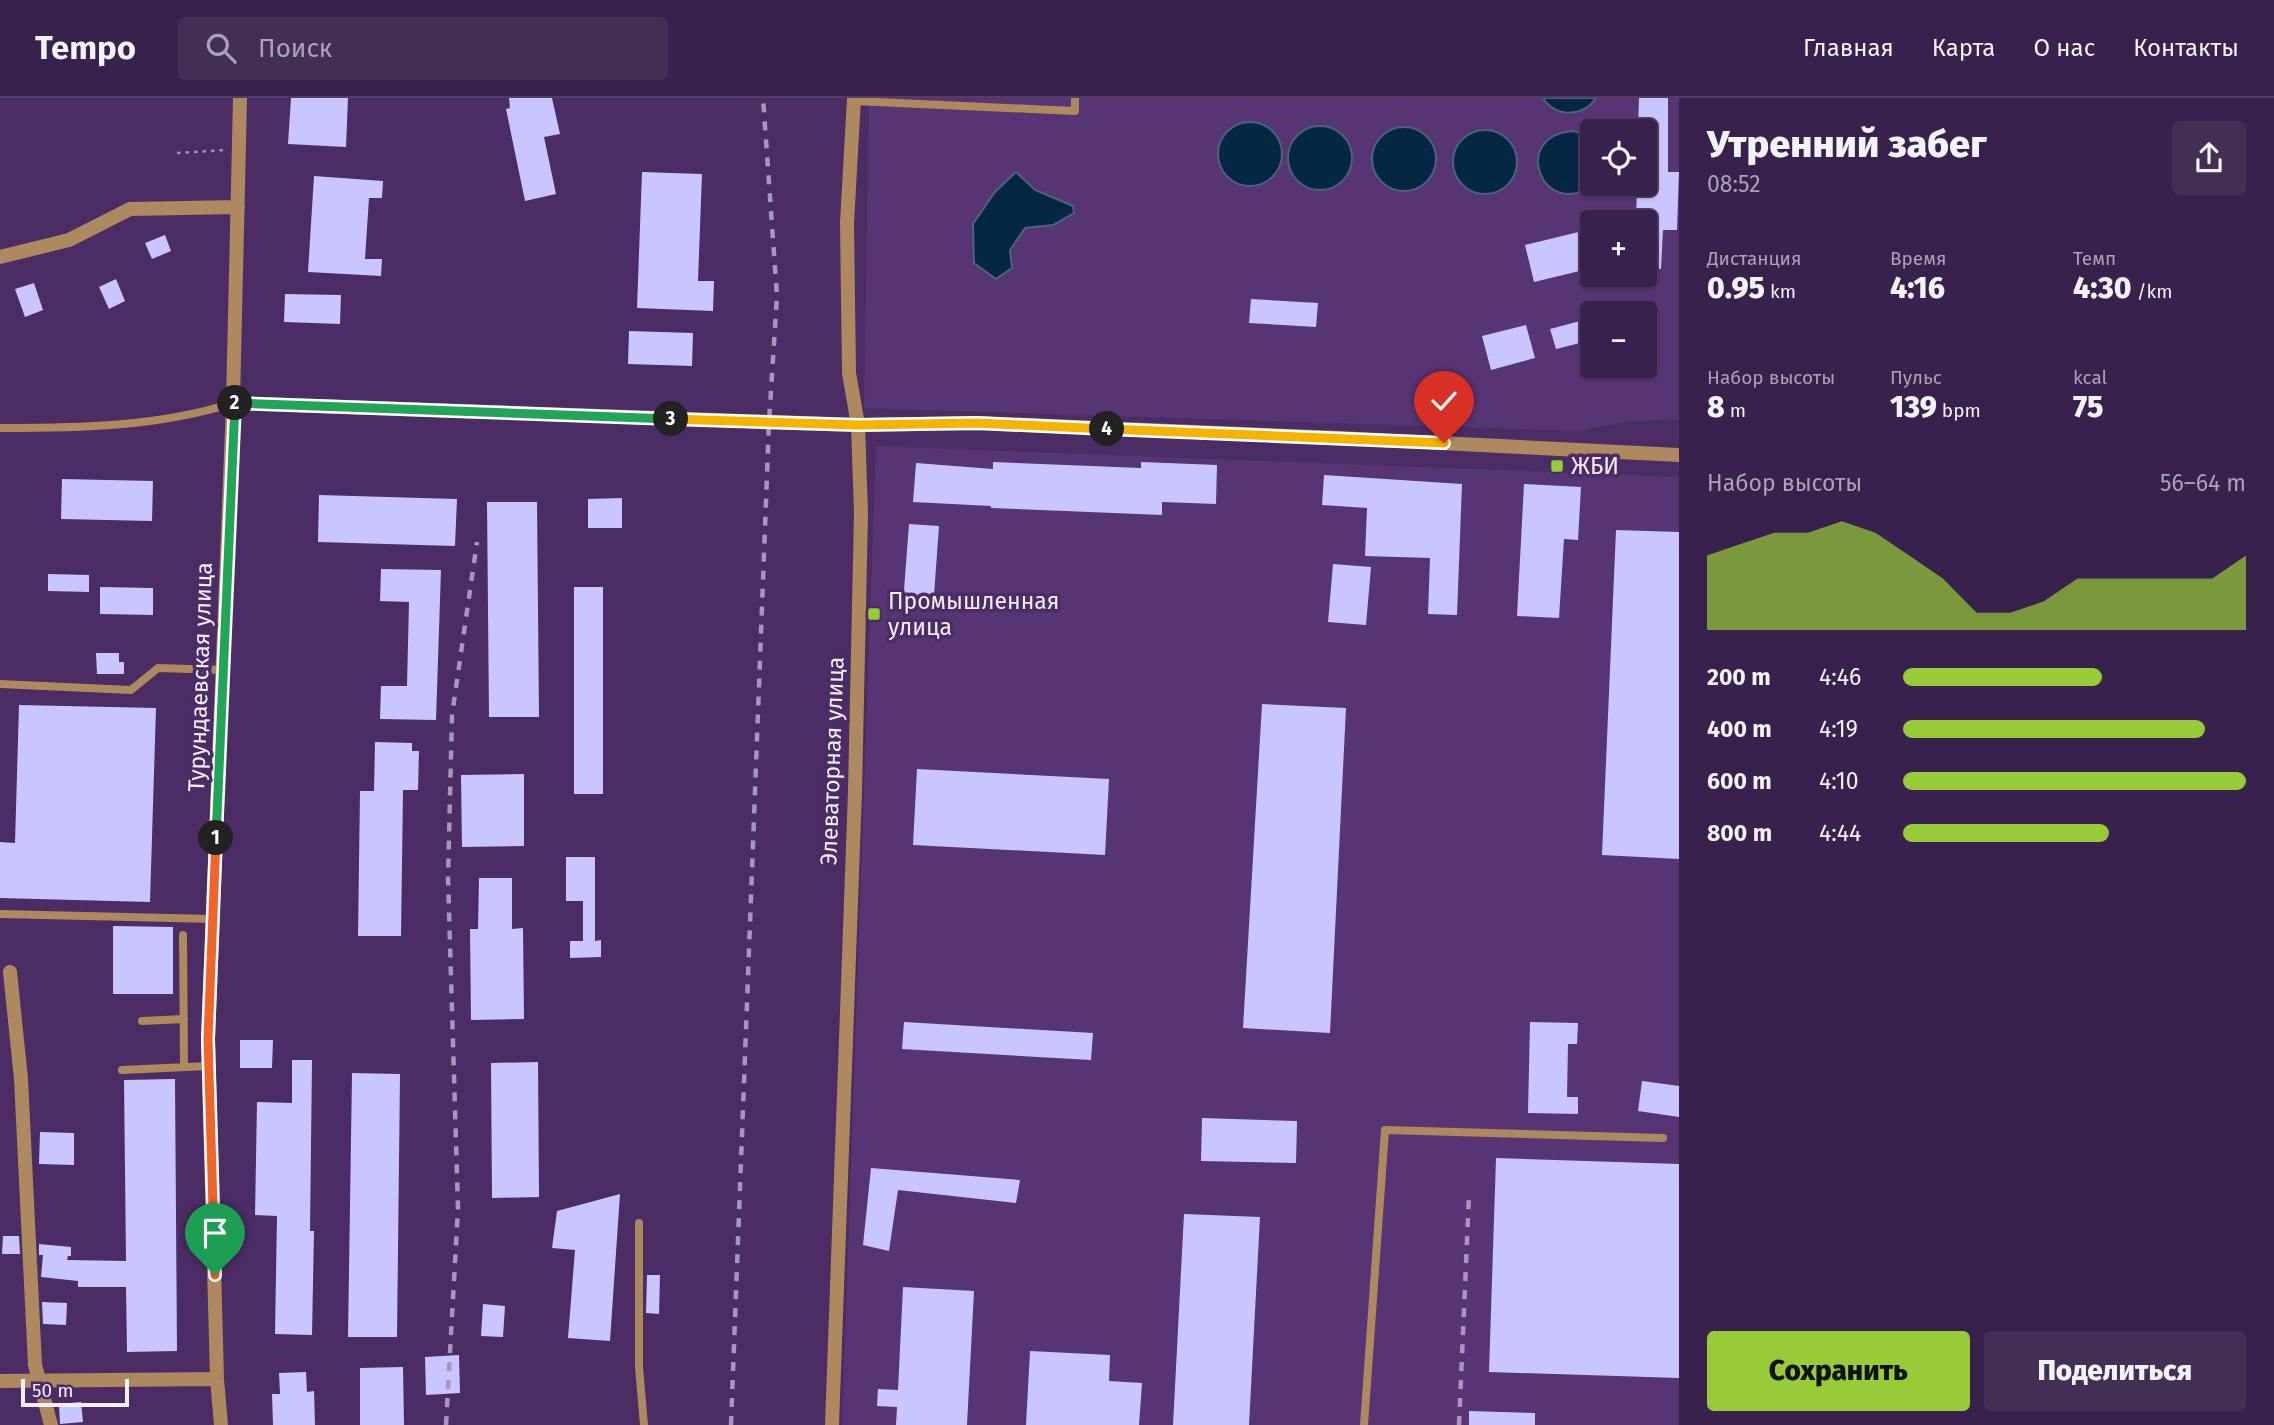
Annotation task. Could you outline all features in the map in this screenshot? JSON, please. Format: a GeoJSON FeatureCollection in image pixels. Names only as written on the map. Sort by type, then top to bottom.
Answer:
{"type":"FeatureCollection","features":[{"type":"Feature","properties":{"kind":"street","name":"Турундаевская улица"},"geometry":{"type":"LineString","coordinates":[[221,1425],[217,1379],[209,1066],[233,403],[240,98]]}},
{"type":"Feature","properties":{"kind":"street","name":"Элеваторная улица"},"geometry":{"type":"LineString","coordinates":[[832,1425],[855,791],[861,513],[858,425],[849,373],[847,237],[854,100]]}},
{"type":"Feature","properties":{"kind":"street"},"geometry":{"type":"LineString","coordinates":[[0,257],[69,240],[130,209],[238,206]]}},
{"type":"Feature","properties":{"kind":"street"},"geometry":{"type":"LineString","coordinates":[[233,403],[858,425],[977,423],[1679,455]]}},
{"type":"Feature","properties":{"kind":"street"},"geometry":{"type":"LineString","coordinates":[[10,972],[21,1079],[35,1365],[51,1425]]}},
{"type":"Feature","properties":{"kind":"street"},"geometry":{"type":"LineString","coordinates":[[0,1381],[217,1379]]}},
{"type":"Feature","properties":{"kind":"lane"},"geometry":{"type":"LineString","coordinates":[[854,100],[1075,111],[1075,98]]}},
{"type":"Feature","properties":{"kind":"lane"},"geometry":{"type":"LineString","coordinates":[[0,428],[91,428],[204,412],[233,403]]}},
{"type":"Feature","properties":{"kind":"lane"},"geometry":{"type":"LineString","coordinates":[[0,684],[131,690],[158,668],[223,670]]}},
{"type":"Feature","properties":{"kind":"lane"},"geometry":{"type":"LineString","coordinates":[[0,914],[213,919]]}},
{"type":"Feature","properties":{"kind":"lane"},"geometry":{"type":"LineString","coordinates":[[183,935],[184,1067]]}},
{"type":"Feature","properties":{"kind":"lane"},"geometry":{"type":"LineString","coordinates":[[142,1021],[184,1019]]}},
{"type":"Feature","properties":{"kind":"lane"},"geometry":{"type":"LineString","coordinates":[[122,1070],[209,1066]]}},
{"type":"Feature","properties":{"kind":"lane"},"geometry":{"type":"LineString","coordinates":[[1363,1425],[1385,1130],[1663,1138]]}},
{"type":"Feature","properties":{"kind":"lane"},"geometry":{"type":"LineString","coordinates":[[639,1223],[639,1367],[644,1425]]}},
{"type":"Feature","properties":{"kind":"path"},"geometry":{"type":"LineString","coordinates":[[177,153],[239,149]]}},
{"type":"Feature","properties":{"kind":"shaded area"},"geometry":{"type":"Polygon","coordinates":[[[869,98],[1679,98],[1679,420],[1629,421],[1580,431],[864,408],[869,98]]]}},
{"type":"Feature","properties":{"kind":"shaded area"},"geometry":{"type":"Polygon","coordinates":[[[876,446],[1679,477],[1679,1425],[842,1425],[876,446]]]}},
{"type":"Feature","properties":{"kind":"water"},"geometry":{"type":"Polygon","coordinates":[[[1543,98],[1596,98],[1584,109],[1569,113],[1548,105],[1543,98]]]}},
{"type":"Feature","properties":{"kind":"water"},"geometry":{"type":"Polygon","coordinates":[[[1250,122],[1268,128],[1276,136],[1282,154],[1276,172],[1268,180],[1250,186],[1232,180],[1224,172],[1218,154],[1224,136],[1232,128],[1250,122]]]}},
{"type":"Feature","properties":{"kind":"water"},"geometry":{"type":"Polygon","coordinates":[[[1320,126],[1338,132],[1346,140],[1352,158],[1346,176],[1338,184],[1320,190],[1302,184],[1294,176],[1288,158],[1294,140],[1302,132],[1320,126]]]}},
{"type":"Feature","properties":{"kind":"water"},"geometry":{"type":"Polygon","coordinates":[[[1404,127],[1422,133],[1430,141],[1436,159],[1430,177],[1422,185],[1404,191],[1386,185],[1378,177],[1372,159],[1378,141],[1386,133],[1404,127]]]}},
{"type":"Feature","properties":{"kind":"water"},"geometry":{"type":"Polygon","coordinates":[[[1485,130],[1503,136],[1511,144],[1517,162],[1511,180],[1503,188],[1485,194],[1467,188],[1459,180],[1453,162],[1459,144],[1467,136],[1485,130]]]}},
{"type":"Feature","properties":{"kind":"water"},"geometry":{"type":"Polygon","coordinates":[[[1574,131],[1580,133],[1580,190],[1575,193],[1560,193],[1548,185],[1540,174],[1538,160],[1542,146],[1554,136],[1574,131]]]}},
{"type":"Feature","properties":{"kind":"water"},"geometry":{"type":"Polygon","coordinates":[[[1016,172],[1035,190],[1073,206],[1074,213],[1053,225],[1025,228],[1010,250],[1012,268],[996,279],[974,263],[973,224],[995,192],[1016,172]]]}},
{"type":"Feature","properties":{"kind":"building"},"geometry":{"type":"Polygon","coordinates":[[[291,98],[348,98],[346,147],[288,144],[291,98]]]}},
{"type":"Feature","properties":{"kind":"building"},"geometry":{"type":"Polygon","coordinates":[[[509,98],[552,98],[560,134],[544,137],[556,194],[525,201],[506,109],[510,108],[509,98]]]}},
{"type":"Feature","properties":{"kind":"building"},"geometry":{"type":"Polygon","coordinates":[[[1639,98],[1668,98],[1668,172],[1679,172],[1677,230],[1663,230],[1661,269],[1657,269],[1657,210],[1636,210],[1637,196],[1657,196],[1657,119],[1638,119],[1639,98]]]}},
{"type":"Feature","properties":{"kind":"building"},"geometry":{"type":"Polygon","coordinates":[[[642,172],[702,174],[698,281],[714,281],[713,311],[637,308],[642,172]]]}},
{"type":"Feature","properties":{"kind":"building"},"geometry":{"type":"Polygon","coordinates":[[[314,176],[383,181],[382,198],[369,198],[365,259],[382,259],[381,276],[308,272],[314,176]]]}},
{"type":"Feature","properties":{"kind":"building"},"geometry":{"type":"Polygon","coordinates":[[[1580,232],[1580,271],[1534,282],[1525,245],[1580,232]]]}},
{"type":"Feature","properties":{"kind":"building"},"geometry":{"type":"Polygon","coordinates":[[[165,235],[171,251],[152,259],[145,243],[165,235]]]}},
{"type":"Feature","properties":{"kind":"building"},"geometry":{"type":"Polygon","coordinates":[[[116,279],[125,301],[109,309],[99,287],[116,279]]]}},
{"type":"Feature","properties":{"kind":"building"},"geometry":{"type":"Polygon","coordinates":[[[34,283],[43,310],[25,317],[15,289],[34,283]]]}},
{"type":"Feature","properties":{"kind":"building"},"geometry":{"type":"Polygon","coordinates":[[[285,294],[341,295],[340,324],[284,322],[285,294]]]}},
{"type":"Feature","properties":{"kind":"building"},"geometry":{"type":"Polygon","coordinates":[[[1251,299],[1318,303],[1316,327],[1249,323],[1251,299]]]}},
{"type":"Feature","properties":{"kind":"building"},"geometry":{"type":"Polygon","coordinates":[[[1580,321],[1580,343],[1556,349],[1550,329],[1580,321]]]}},
{"type":"Feature","properties":{"kind":"building"},"geometry":{"type":"Polygon","coordinates":[[[1526,325],[1535,358],[1491,370],[1482,336],[1526,325]]]}},
{"type":"Feature","properties":{"kind":"building"},"geometry":{"type":"Polygon","coordinates":[[[629,331],[693,333],[692,366],[628,364],[629,331]]]}},
{"type":"Feature","properties":{"kind":"building"},"geometry":{"type":"Polygon","coordinates":[[[993,462],[1141,468],[1141,462],[1217,465],[1216,504],[1162,502],[1162,515],[913,502],[916,463],[993,469],[993,462]]]}},
{"type":"Feature","properties":{"kind":"building"},"geometry":{"type":"Polygon","coordinates":[[[1324,475],[1462,484],[1457,615],[1428,614],[1430,558],[1365,556],[1367,508],[1322,505],[1324,475]]]}},
{"type":"Feature","properties":{"kind":"building"},"geometry":{"type":"Polygon","coordinates":[[[62,479],[153,481],[152,521],[61,519],[62,479]]]}},
{"type":"Feature","properties":{"kind":"building"},"geometry":{"type":"Polygon","coordinates":[[[1524,484],[1581,487],[1578,540],[1564,539],[1559,618],[1517,616],[1524,484]]]}},
{"type":"Feature","properties":{"kind":"building"},"geometry":{"type":"Polygon","coordinates":[[[319,495],[457,499],[455,546],[318,542],[319,495]]]}},
{"type":"Feature","properties":{"kind":"building"},"geometry":{"type":"Polygon","coordinates":[[[622,498],[622,528],[588,528],[588,499],[622,498]]]}},
{"type":"Feature","properties":{"kind":"building"},"geometry":{"type":"Polygon","coordinates":[[[487,502],[537,502],[539,717],[489,717],[487,502]]]}},
{"type":"Feature","properties":{"kind":"building"},"geometry":{"type":"Polygon","coordinates":[[[909,524],[939,526],[934,595],[918,594],[917,605],[903,603],[909,524]]]}},
{"type":"Feature","properties":{"kind":"building"},"geometry":{"type":"Polygon","coordinates":[[[1616,530],[1679,532],[1679,859],[1602,855],[1616,530]]]}},
{"type":"Feature","properties":{"kind":"building"},"geometry":{"type":"Polygon","coordinates":[[[1333,564],[1371,567],[1366,625],[1328,622],[1333,564]]]}},
{"type":"Feature","properties":{"kind":"building"},"geometry":{"type":"Polygon","coordinates":[[[381,569],[441,570],[436,720],[380,719],[381,686],[407,686],[409,602],[380,601],[381,569]]]}},
{"type":"Feature","properties":{"kind":"building"},"geometry":{"type":"Polygon","coordinates":[[[48,574],[89,575],[89,592],[48,591],[48,574]]]}},
{"type":"Feature","properties":{"kind":"building"},"geometry":{"type":"Polygon","coordinates":[[[100,587],[153,588],[153,615],[100,614],[100,587]]]}},
{"type":"Feature","properties":{"kind":"building"},"geometry":{"type":"Polygon","coordinates":[[[574,587],[603,587],[603,794],[574,794],[574,587]]]}},
{"type":"Feature","properties":{"kind":"building"},"geometry":{"type":"Polygon","coordinates":[[[96,653],[119,653],[119,662],[124,662],[124,674],[97,674],[96,653]]]}},
{"type":"Feature","properties":{"kind":"building"},"geometry":{"type":"Polygon","coordinates":[[[1262,704],[1346,708],[1330,1033],[1243,1028],[1262,704]]]}},
{"type":"Feature","properties":{"kind":"building"},"geometry":{"type":"Polygon","coordinates":[[[19,705],[156,708],[150,902],[0,898],[0,842],[15,843],[19,705]]]}},
{"type":"Feature","properties":{"kind":"building"},"geometry":{"type":"Polygon","coordinates":[[[375,742],[412,743],[412,751],[419,751],[418,790],[403,790],[401,936],[358,936],[360,791],[374,791],[375,742]]]}},
{"type":"Feature","properties":{"kind":"building"},"geometry":{"type":"Polygon","coordinates":[[[917,769],[1109,779],[1105,855],[913,845],[917,769]]]}},
{"type":"Feature","properties":{"kind":"building"},"geometry":{"type":"Polygon","coordinates":[[[524,774],[524,846],[462,847],[461,775],[524,774]]]}},
{"type":"Feature","properties":{"kind":"building"},"geometry":{"type":"Polygon","coordinates":[[[566,857],[595,857],[595,941],[601,940],[601,957],[570,958],[570,941],[583,941],[583,901],[566,901],[566,857]]]}},
{"type":"Feature","properties":{"kind":"building"},"geometry":{"type":"Polygon","coordinates":[[[479,878],[512,878],[512,929],[523,928],[524,1019],[471,1020],[470,929],[478,929],[479,878]]]}},
{"type":"Feature","properties":{"kind":"building"},"geometry":{"type":"Polygon","coordinates":[[[113,926],[173,927],[173,994],[113,994],[113,926]]]}},
{"type":"Feature","properties":{"kind":"building"},"geometry":{"type":"Polygon","coordinates":[[[904,1022],[1093,1033],[1091,1060],[902,1049],[904,1022]]]}},
{"type":"Feature","properties":{"kind":"building"},"geometry":{"type":"Polygon","coordinates":[[[1530,1022],[1578,1023],[1577,1044],[1568,1044],[1567,1097],[1578,1097],[1578,1114],[1528,1113],[1530,1022]]]}},
{"type":"Feature","properties":{"kind":"building"},"geometry":{"type":"Polygon","coordinates":[[[240,1040],[273,1040],[272,1068],[240,1068],[240,1040]]]}},
{"type":"Feature","properties":{"kind":"building"},"geometry":{"type":"Polygon","coordinates":[[[292,1060],[312,1060],[312,1335],[275,1334],[277,1216],[255,1215],[257,1102],[292,1103],[292,1060]]]}},
{"type":"Feature","properties":{"kind":"building"},"geometry":{"type":"Polygon","coordinates":[[[538,1062],[539,1197],[492,1198],[491,1063],[538,1062]]]}},
{"type":"Feature","properties":{"kind":"building"},"geometry":{"type":"Polygon","coordinates":[[[352,1073],[400,1074],[397,1337],[348,1337],[352,1073]]]}},
{"type":"Feature","properties":{"kind":"building"},"geometry":{"type":"Polygon","coordinates":[[[175,1079],[177,1351],[127,1352],[126,1287],[78,1287],[78,1281],[41,1277],[43,1255],[39,1255],[39,1244],[71,1247],[71,1256],[68,1256],[67,1260],[126,1261],[124,1080],[175,1079]]]}},
{"type":"Feature","properties":{"kind":"building"},"geometry":{"type":"Polygon","coordinates":[[[1642,1081],[1679,1086],[1679,1117],[1638,1111],[1642,1081]]]}},
{"type":"Feature","properties":{"kind":"building"},"geometry":{"type":"Polygon","coordinates":[[[1202,1118],[1297,1121],[1296,1163],[1201,1161],[1202,1118]]]}},
{"type":"Feature","properties":{"kind":"building"},"geometry":{"type":"Polygon","coordinates":[[[40,1132],[74,1133],[74,1165],[39,1164],[40,1132]]]}},
{"type":"Feature","properties":{"kind":"building"},"geometry":{"type":"Polygon","coordinates":[[[1496,1158],[1679,1164],[1679,1378],[1489,1372],[1496,1158]]]}},
{"type":"Feature","properties":{"kind":"building"},"geometry":{"type":"Polygon","coordinates":[[[871,1168],[1020,1180],[1016,1203],[898,1190],[889,1251],[863,1245],[871,1168]]]}},
{"type":"Feature","properties":{"kind":"building"},"geometry":{"type":"Polygon","coordinates":[[[620,1194],[610,1341],[568,1338],[575,1250],[552,1248],[557,1211],[620,1194]]]}},
{"type":"Feature","properties":{"kind":"building"},"geometry":{"type":"Polygon","coordinates":[[[1184,1214],[1260,1217],[1249,1425],[1173,1425],[1184,1214]]]}},
{"type":"Feature","properties":{"kind":"building"},"geometry":{"type":"Polygon","coordinates":[[[3,1236],[19,1236],[20,1254],[2,1254],[3,1236]]]}},
{"type":"Feature","properties":{"kind":"building"},"geometry":{"type":"Polygon","coordinates":[[[647,1275],[660,1275],[659,1314],[646,1313],[647,1275]]]}},
{"type":"Feature","properties":{"kind":"building"},"geometry":{"type":"Polygon","coordinates":[[[903,1287],[974,1291],[967,1425],[896,1425],[897,1407],[877,1406],[878,1389],[898,1390],[903,1287]]]}},
{"type":"Feature","properties":{"kind":"building"},"geometry":{"type":"Polygon","coordinates":[[[42,1302],[67,1303],[66,1325],[43,1324],[42,1302]]]}},
{"type":"Feature","properties":{"kind":"building"},"geometry":{"type":"Polygon","coordinates":[[[483,1304],[505,1306],[503,1337],[481,1336],[483,1304]]]}},
{"type":"Feature","properties":{"kind":"building"},"geometry":{"type":"Polygon","coordinates":[[[1030,1351],[1110,1355],[1109,1381],[1142,1383],[1139,1425],[1026,1425],[1030,1351]]]}},
{"type":"Feature","properties":{"kind":"building"},"geometry":{"type":"Polygon","coordinates":[[[459,1355],[460,1393],[426,1395],[425,1357],[459,1355]]]}},
{"type":"Feature","properties":{"kind":"building"},"geometry":{"type":"Polygon","coordinates":[[[403,1367],[404,1425],[360,1425],[360,1368],[403,1367]]]}},
{"type":"Feature","properties":{"kind":"building"},"geometry":{"type":"Polygon","coordinates":[[[306,1372],[307,1392],[314,1391],[315,1425],[273,1425],[272,1394],[280,1394],[279,1373],[306,1372]]]}},
{"type":"Feature","properties":{"kind":"building"},"geometry":{"type":"Polygon","coordinates":[[[81,1402],[83,1422],[60,1424],[59,1404],[81,1402]]]}},
{"type":"Feature","properties":{"kind":"building"},"geometry":{"type":"Polygon","coordinates":[[[1469,1411],[1535,1413],[1535,1425],[1469,1425],[1469,1411]]]}},
{"type":"Feature","properties":{"kind":"railway"},"geometry":{"type":"LineString","coordinates":[[731,1425],[769,422],[777,296],[763,98]]}},
{"type":"Feature","properties":{"kind":"railway"},"geometry":{"type":"LineString","coordinates":[[446,1425],[458,1208],[448,878],[452,715],[477,542]]}},
{"type":"Feature","properties":{"kind":"railway"},"geometry":{"type":"LineString","coordinates":[[1459,1425],[1469,1195]]}},
{"type":"Feature","properties":{"kind":"place","name":"ЖБИ"},"geometry":{"type":"Point","coordinates":[1557,466]}},
{"type":"Feature","properties":{"kind":"place","name":"Промышленная улица"},"geometry":{"type":"Point","coordinates":[874,614]}},
{"type":"Feature","properties":{"kind":"route"},"geometry":{"type":"LineString","coordinates":[[215,1275],[208,1039],[233,403],[858,425],[977,423],[1444,443]]}}]}
